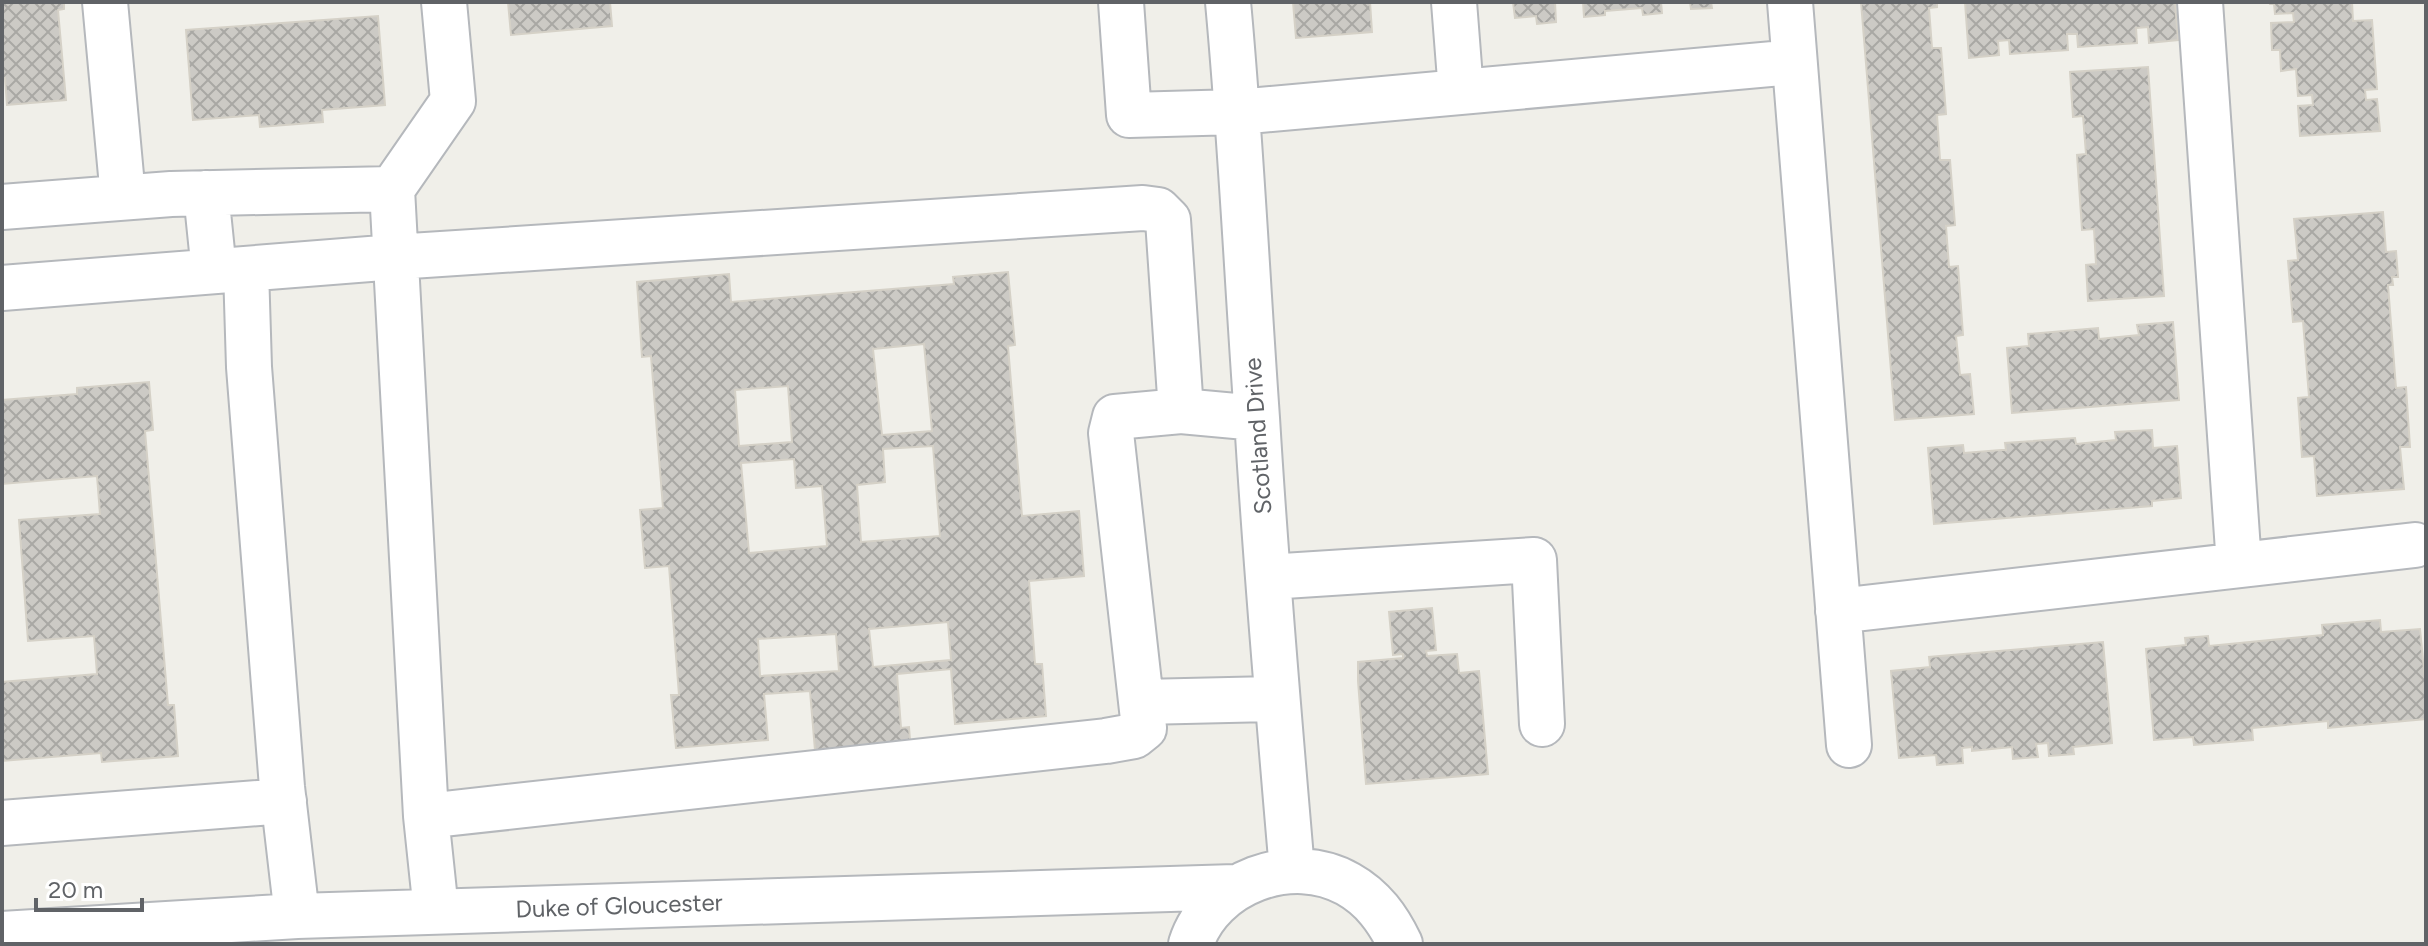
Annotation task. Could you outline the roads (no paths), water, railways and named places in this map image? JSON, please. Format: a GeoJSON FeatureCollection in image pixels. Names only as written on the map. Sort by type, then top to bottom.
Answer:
{"type":"FeatureCollection","features":[{"type":"Feature","properties":{"kind":"street"},"geometry":{"type":"LineString","coordinates":[[105,2],[123,197]]}},
{"type":"Feature","properties":{"kind":"street"},"geometry":{"type":"LineString","coordinates":[[436,911],[426,816],[392,189],[453,101],[444,2]]}},
{"type":"Feature","properties":{"kind":"street"},"geometry":{"type":"LineString","coordinates":[[1121,2],[1129,115],[1238,112],[1794,62]]}},
{"type":"Feature","properties":{"kind":"street","name":"Scotland Drive"},"geometry":{"type":"LineString","coordinates":[[1228,2],[1292,870]]}},
{"type":"Feature","properties":{"kind":"street"},"geometry":{"type":"LineString","coordinates":[[1454,2],[1461,92]]}},
{"type":"Feature","properties":{"kind":"street"},"geometry":{"type":"LineString","coordinates":[[1790,2],[1849,745]]}},
{"type":"Feature","properties":{"kind":"street"},"geometry":{"type":"LineString","coordinates":[[2200,2],[2239,565]]}},
{"type":"Feature","properties":{"kind":"street"},"geometry":{"type":"LineString","coordinates":[[2,207],[206,193],[392,189]]}},
{"type":"Feature","properties":{"kind":"street"},"geometry":{"type":"LineString","coordinates":[[206,193],[230,270],[249,367],[284,801],[297,916]]}},
{"type":"Feature","properties":{"kind":"street"},"geometry":{"type":"LineString","coordinates":[[2,288],[395,257],[1143,208],[1158,210],[1168,220],[1181,411]]}},
{"type":"Feature","properties":{"kind":"street"},"geometry":{"type":"LineString","coordinates":[[426,816],[1134,736],[1144,728],[1111,433],[1115,417],[1181,411],[1257,418]]}},
{"type":"Feature","properties":{"kind":"street"},"geometry":{"type":"LineString","coordinates":[[1838,611],[2415,545]]}},
{"type":"Feature","properties":{"kind":"street"},"geometry":{"type":"LineString","coordinates":[[1268,577],[1534,560],[1542,724]]}},
{"type":"Feature","properties":{"kind":"street"},"geometry":{"type":"LineString","coordinates":[[1142,702],[1277,699]]}},
{"type":"Feature","properties":{"kind":"street"},"geometry":{"type":"LineString","coordinates":[[2,823],[284,801]]}},
{"type":"Feature","properties":{"kind":"street"},"geometry":{"type":"LineString","coordinates":[[1191,944],[1210,910],[1235,887],[1263,875],[1292,870],[1320,873],[1347,883],[1370,900],[1389,922],[1400,944]]}},
{"type":"Feature","properties":{"kind":"street","name":"Duke of Gloucester"},"geometry":{"type":"LineString","coordinates":[[2,934],[297,916],[1235,887]]}}]}
